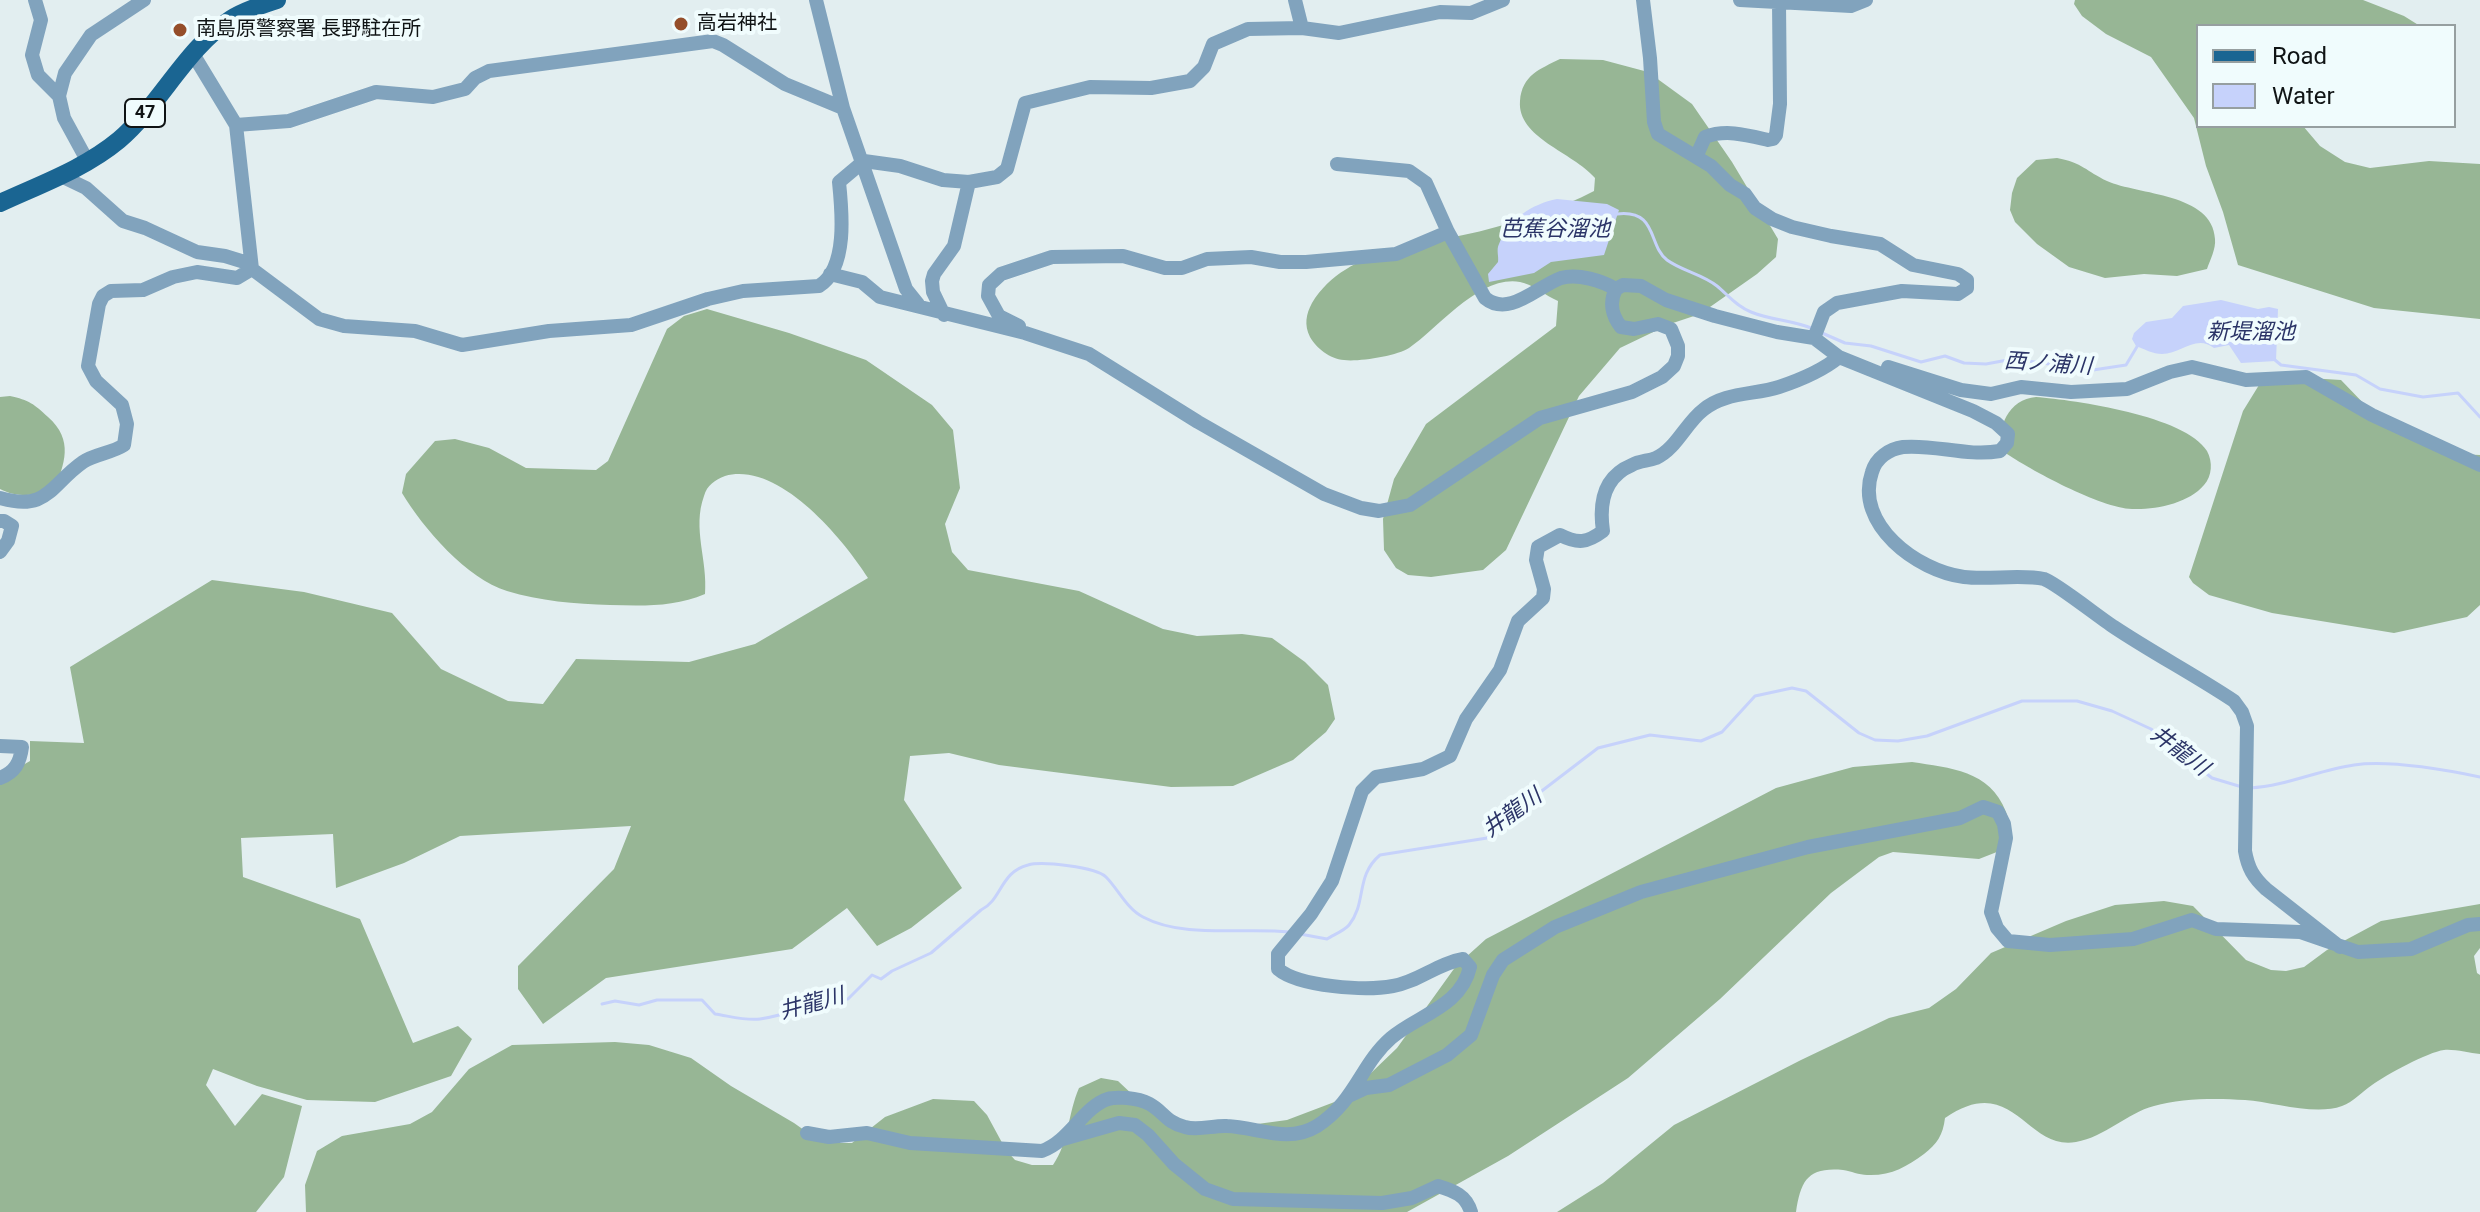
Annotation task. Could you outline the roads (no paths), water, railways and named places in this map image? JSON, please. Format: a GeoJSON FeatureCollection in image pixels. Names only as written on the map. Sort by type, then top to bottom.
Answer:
{"type":"FeatureCollection","features":[{"type":"Feature","properties":{"kind":"main road","name":"47"},"geometry":{"type":"LineString","coordinates":[[0,203],[88,162],[119,139],[146,113],[214,32],[233,18],[277,0]]}},
{"type":"Feature","properties":{"kind":"street"},"geometry":{"type":"LineString","coordinates":[[35,0],[41,20],[32,55],[38,75],[59,96]]}},
{"type":"Feature","properties":{"kind":"street"},"geometry":{"type":"LineString","coordinates":[[88,162],[64,118],[59,96],[65,73],[91,35],[144,0]]}},
{"type":"Feature","properties":{"kind":"street"},"geometry":{"type":"LineString","coordinates":[[816,0],[843,108],[864,161],[906,289],[918,305]]}},
{"type":"Feature","properties":{"kind":"street"},"geometry":{"type":"LineString","coordinates":[[1295,0],[1302,28]]}},
{"type":"Feature","properties":{"kind":"street"},"geometry":{"type":"LineString","coordinates":[[61,176],[86,188],[123,221],[197,252],[225,256],[252,267],[319,319],[344,326],[415,331],[462,345],[549,331],[631,325],[708,299],[743,291],[819,286],[830,274],[843,227],[839,182],[864,161],[900,166],[943,180],[969,182],[997,177],[1007,169],[1025,103],[1090,87],[1151,88],[1190,81],[1204,67],[1213,44],[1248,29],[1302,28],[1339,33],[1440,12],[1471,13],[1503,0]]}},
{"type":"Feature","properties":{"kind":"street"},"geometry":{"type":"LineString","coordinates":[[1643,0],[1655,129],[1665,140],[1697,155],[1730,185],[1745,194],[1755,208],[1772,219],[1792,227],[1880,244],[1913,265],[1958,274],[1967,280],[1967,288],[1958,294],[1902,291],[1837,303],[1824,312],[1814,338]]}},
{"type":"Feature","properties":{"kind":"street"},"geometry":{"type":"LineString","coordinates":[[1740,0],[1851,6],[1866,0]]}},
{"type":"Feature","properties":{"kind":"street"},"geometry":{"type":"LineString","coordinates":[[1697,155],[1705,137],[1715,133],[1737,133],[1768,140],[1776,135],[1780,104],[1779,3]]}},
{"type":"Feature","properties":{"kind":"street"},"geometry":{"type":"LineString","coordinates":[[236,125],[289,121],[376,92],[433,97],[465,89],[475,78],[489,71],[713,41],[785,84],[843,108]]}},
{"type":"Feature","properties":{"kind":"street"},"geometry":{"type":"LineString","coordinates":[[193,54],[236,125],[252,267]]}},
{"type":"Feature","properties":{"kind":"street"},"geometry":{"type":"LineString","coordinates":[[1337,164],[1409,171],[1419,176],[1426,183],[1448,232],[1490,302],[1498,304],[1523,299],[1563,277],[1601,280],[1616,289]]}},
{"type":"Feature","properties":{"kind":"street"},"geometry":{"type":"LineString","coordinates":[[944,315],[933,292],[932,281],[954,246],[969,182]]}},
{"type":"Feature","properties":{"kind":"street"},"geometry":{"type":"LineString","coordinates":[[1025,333],[1017,324],[999,316],[988,296],[989,285],[1001,274],[1052,257],[1123,256],[1165,268],[1182,268],[1207,259],[1251,257],[1306,262],[1396,254],[1448,232]]}},
{"type":"Feature","properties":{"kind":"street"},"geometry":{"type":"LineString","coordinates":[[0,498],[18,503],[35,501],[56,488],[85,460],[124,445],[127,424],[122,405],[96,381],[88,366],[103,296],[111,291],[143,290],[173,277],[197,272],[237,278],[252,267]]}},
{"type":"Feature","properties":{"kind":"street"},"geometry":{"type":"LineString","coordinates":[[830,274],[862,282],[880,297],[1025,333],[1089,354],[1198,422],[1324,494],[1361,508],[1379,511],[1410,505],[1540,418],[1632,392],[1668,372],[1678,356],[1676,337],[1671,329],[1658,324],[1634,329],[1621,327],[1613,313],[1612,303],[1616,289],[1623,285],[1641,286],[1666,300],[1715,316],[1814,338],[1839,357],[1973,411],[1996,423],[2008,434],[2007,443],[2000,451],[1992,453],[1902,447],[1883,454],[1872,469],[1867,492],[1877,524],[1895,544],[1940,571],[1971,578],[2045,579],[2116,628],[2234,701],[2247,726],[2245,851],[2248,867],[2255,879],[2340,947]]}},
{"type":"Feature","properties":{"kind":"street"},"geometry":{"type":"LineString","coordinates":[[1351,1095],[1376,1054],[1392,1037],[1440,1010],[1467,978],[1470,967],[1463,959],[1451,961],[1396,986],[1356,988],[1300,980],[1278,969],[1278,954],[1311,914],[1332,881],[1362,791],[1376,777],[1423,769],[1450,756],[1466,719],[1500,670],[1518,621],[1543,598],[1544,589],[1536,560],[1538,547],[1560,535],[1575,542],[1589,541],[1603,531],[1600,513],[1602,493],[1620,471],[1632,464],[1657,458],[1703,409],[1724,399],[1779,387],[1823,370],[1839,357]]}},
{"type":"Feature","properties":{"kind":"street"},"geometry":{"type":"LineString","coordinates":[[1872,370],[1884,366],[1961,390],[1991,394],[2021,387],[2071,392],[2127,389],[2192,367],[2246,380],[2306,377],[2372,415],[2480,465]]}},
{"type":"Feature","properties":{"kind":"street"},"geometry":{"type":"LineString","coordinates":[[0,521],[12,526],[8,541],[0,552]]}},
{"type":"Feature","properties":{"kind":"street"},"geometry":{"type":"LineString","coordinates":[[0,746],[22,747],[17,767],[0,778]]}},
{"type":"Feature","properties":{"kind":"street"},"geometry":{"type":"LineString","coordinates":[[807,1133],[829,1137],[867,1133],[910,1143],[1042,1151],[1063,1139],[1096,1106],[1108,1099],[1143,1099],[1176,1124],[1188,1129],[1230,1126],[1286,1134],[1313,1129],[1351,1095],[1366,1088],[1389,1085],[1447,1055],[1471,1035],[1493,975],[1503,960],[1555,927],[1641,892],[1808,847],[1960,818],[1983,807],[1998,812],[2004,824],[2006,838],[1991,912],[1997,928],[2008,941],[2050,945],[2133,939],[2192,920],[2216,929],[2300,932],[2358,952],[2411,949],[2468,925],[2480,924]]}},
{"type":"Feature","properties":{"kind":"street"},"geometry":{"type":"LineString","coordinates":[[1063,1139],[1119,1123],[1135,1125],[1174,1164],[1205,1189],[1233,1199],[1382,1203],[1412,1198],[1438,1186],[1458,1193],[1471,1212]]}},
{"type":"Feature","properties":{"kind":"water","name":"芭蕉谷溜池"},"geometry":{"type":"Polygon","coordinates":[[[1557,199],[1607,204],[1619,210],[1604,255],[1551,262],[1534,273],[1489,282],[1488,274],[1498,262],[1498,246],[1509,227],[1530,209],[1557,199]]]}},
{"type":"Feature","properties":{"kind":"water","name":"新堤溜池"},"geometry":{"type":"Polygon","coordinates":[[[2221,300],[2258,309],[2278,309],[2276,361],[2241,363],[2229,345],[2214,348],[2201,343],[2159,354],[2136,346],[2132,339],[2146,322],[2172,318],[2183,306],[2221,300]]]}},
{"type":"Feature","properties":{"kind":"waterway","name":"西ノ浦川"},"geometry":{"type":"LineString","coordinates":[[1617,214],[1639,217],[1646,223],[1667,260],[1711,282],[1746,310],[1811,328]]}},
{"type":"Feature","properties":{"kind":"waterway","name":"西ノ浦川"},"geometry":{"type":"LineString","coordinates":[[1822,333],[1845,343],[1871,346],[1921,362],[1945,356],[1964,363],[1986,364],[2013,359],[2093,370],[2126,365],[2138,345]]}},
{"type":"Feature","properties":{"kind":"waterway","name":"西ノ浦川"},"geometry":{"type":"LineString","coordinates":[[2275,360],[2281,365],[2356,375],[2380,389],[2423,397],[2458,393],[2480,417]]}},
{"type":"Feature","properties":{"kind":"waterway","name":"井龍川"},"geometry":{"type":"LineString","coordinates":[[1300,934],[1327,939],[1347,927],[1358,908],[1367,872],[1380,855],[1487,838],[1526,803],[1598,748],[1650,735],[1701,741],[1722,732],[1755,696],[1792,688],[1806,691],[1859,733],[1875,740],[1898,741],[1927,736],[2022,701],[2077,701],[2112,711],[2151,729],[2212,778],[2242,787]]}},
{"type":"Feature","properties":{"kind":"waterway","name":"井龍川"},"geometry":{"type":"LineString","coordinates":[[2250,788],[2341,767],[2368,764],[2417,766],[2480,777]]}},
{"type":"Feature","properties":{"kind":"waterway","name":"井龍川"},"geometry":{"type":"LineString","coordinates":[[602,1004],[615,1001],[639,1005],[657,1000],[702,1000],[715,1014],[755,1019],[848,999],[872,975],[881,979],[931,953],[988,905],[1012,874],[1035,864],[1068,866],[1100,873],[1137,913],[1159,924],[1195,930],[1289,932]]}},
{"type":"Feature","properties":{"kind":"place","name":"高岩神社"},"geometry":{"type":"Point","coordinates":[681,24]}},
{"type":"Feature","properties":{"kind":"place","name":"南島原警察署 長野駐在所"},"geometry":{"type":"Point","coordinates":[180,30]}}]}
